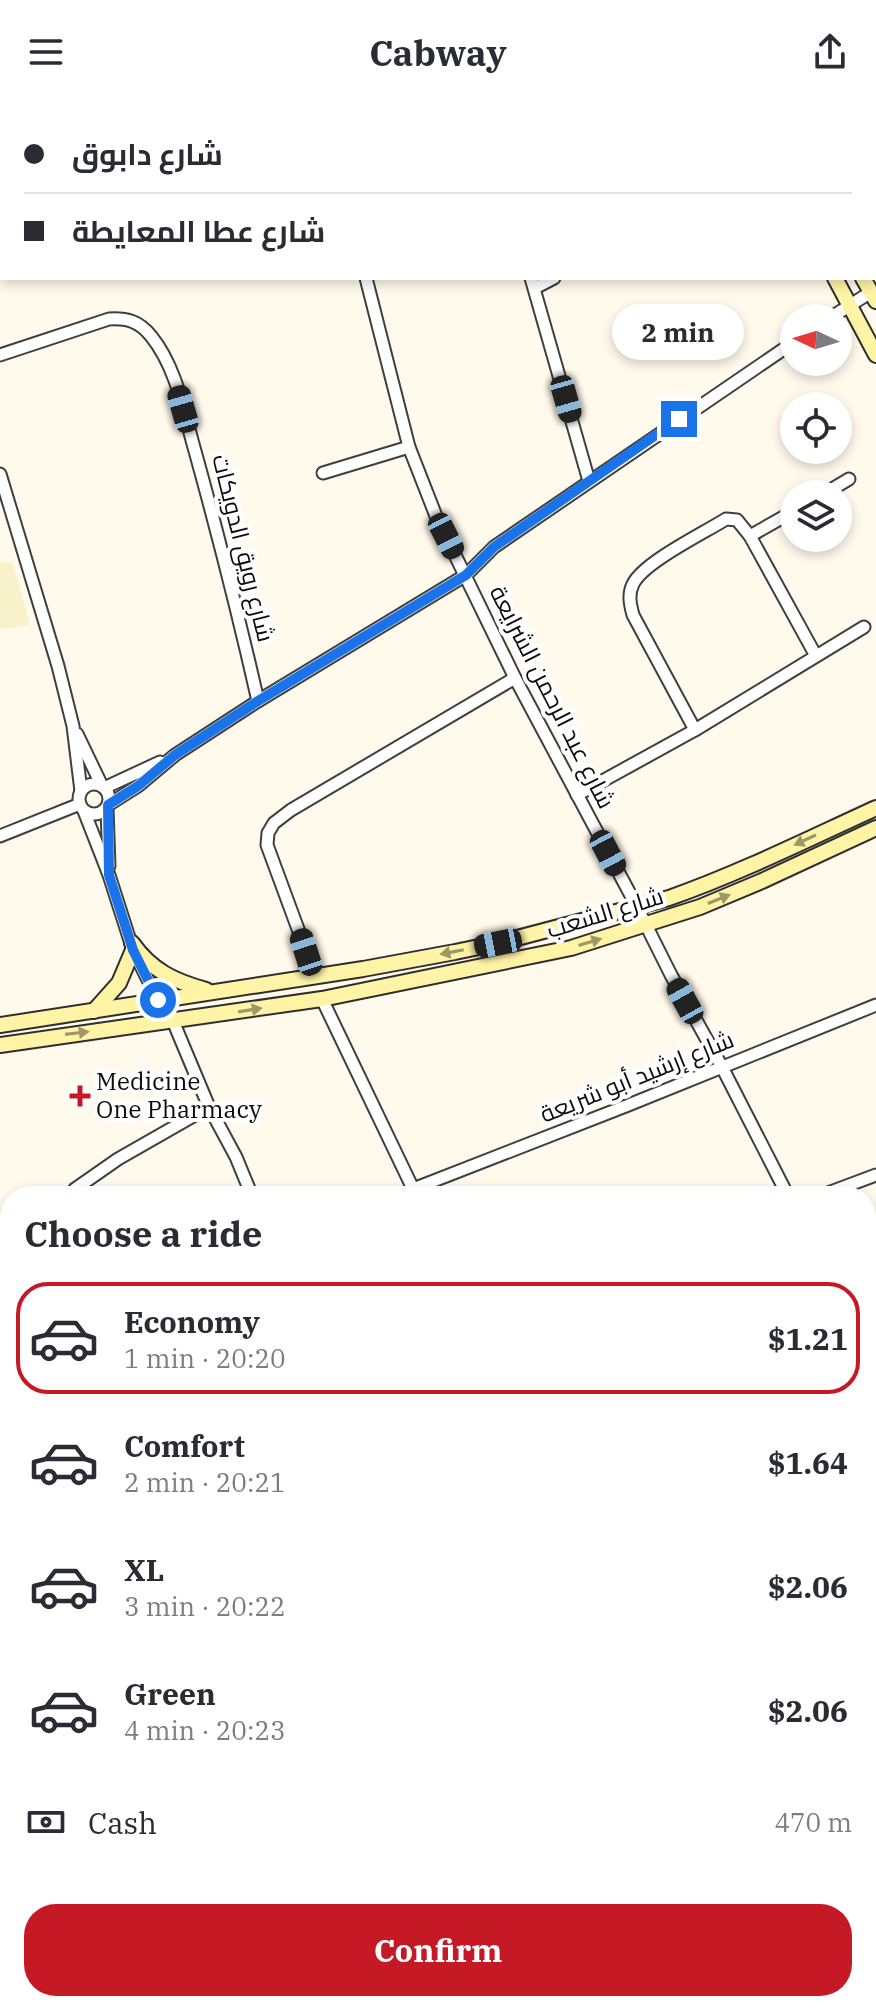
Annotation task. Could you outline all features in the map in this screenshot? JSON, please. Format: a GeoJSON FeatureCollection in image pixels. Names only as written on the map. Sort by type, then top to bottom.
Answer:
{"type":"FeatureCollection","features":[{"type":"Feature","properties":{"kind":"main road"},"geometry":{"type":"LineString","coordinates":[[836,280],[848,304]]}},
{"type":"Feature","properties":{"kind":"main road"},"geometry":{"type":"LineString","coordinates":[[852,311],[876,355]]}},
{"type":"Feature","properties":{"kind":"main road","name":"شارع الشعب"},"geometry":{"type":"LineString","coordinates":[[0,1025],[363,969],[498,943],[669,898],[876,808]]}},
{"type":"Feature","properties":{"kind":"main road","name":"شارع الشعب"},"geometry":{"type":"LineString","coordinates":[[0,1045],[322,999],[571,948],[727,896],[876,828]]}},
{"type":"Feature","properties":{"kind":"main road"},"geometry":{"type":"LineString","coordinates":[[94,1011],[115,990],[132,946],[163,974],[214,992]]}},
{"type":"Feature","properties":{"kind":"main road"},"geometry":{"type":"LineString","coordinates":[[0,1051],[25,1040]]}},
{"type":"Feature","properties":{"kind":"street","name":"شارع عبد الرحمن الشرايعة"},"geometry":{"type":"LineString","coordinates":[[367,280],[409,447],[436,516],[515,678],[783,1186]]}},
{"type":"Feature","properties":{"kind":"street"},"geometry":{"type":"LineString","coordinates":[[533,283],[589,481]]}},
{"type":"Feature","properties":{"kind":"street"},"geometry":{"type":"LineString","coordinates":[[850,304],[870,290]]}},
{"type":"Feature","properties":{"kind":"street","name":"شارع رويق الدويكات"},"geometry":{"type":"LineString","coordinates":[[0,355],[109,319],[133,321],[152,337],[172,374],[183,409],[217,530],[258,701]]}},
{"type":"Feature","properties":{"kind":"street"},"geometry":{"type":"LineString","coordinates":[[0,836],[82,808],[96,815],[175,755],[258,701],[466,575],[494,547],[780,351]]}},
{"type":"Feature","properties":{"kind":"street"},"geometry":{"type":"LineString","coordinates":[[323,473],[409,447]]}},
{"type":"Feature","properties":{"kind":"street"},"geometry":{"type":"LineString","coordinates":[[0,474],[73,726],[82,808],[109,875],[132,946],[158,1000]]}},
{"type":"Feature","properties":{"kind":"street"},"geometry":{"type":"LineString","coordinates":[[695,730],[633,615],[629,600],[632,586],[640,574],[654,563],[726,519],[737,520],[750,536],[816,656]]}},
{"type":"Feature","properties":{"kind":"street"},"geometry":{"type":"LineString","coordinates":[[750,536],[780,519]]}},
{"type":"Feature","properties":{"kind":"street"},"geometry":{"type":"LineString","coordinates":[[577,795],[695,730],[864,627]]}},
{"type":"Feature","properties":{"kind":"street"},"geometry":{"type":"LineString","coordinates":[[313,976],[269,853],[267,837],[274,823],[515,678]]}},
{"type":"Feature","properties":{"kind":"street"},"geometry":{"type":"LineString","coordinates":[[73,726],[109,798],[109,875]]}},
{"type":"Feature","properties":{"kind":"street"},"geometry":{"type":"LineString","coordinates":[[81,791],[93,784],[103,787],[175,755]]}},
{"type":"Feature","properties":{"kind":"street"},"geometry":{"type":"LineString","coordinates":[[322,999],[412,1186]]}},
{"type":"Feature","properties":{"kind":"street","name":"شارع إرشيد أبو شريعة"},"geometry":{"type":"LineString","coordinates":[[430,1186],[876,1005]]}},
{"type":"Feature","properties":{"kind":"street"},"geometry":{"type":"LineString","coordinates":[[173,1021],[209,1107],[248,1186]]}},
{"type":"Feature","properties":{"kind":"street"},"geometry":{"type":"LineString","coordinates":[[79,1186],[118,1159],[209,1107]]}},
{"type":"Feature","properties":{"kind":"street"},"geometry":{"type":"LineString","coordinates":[[847,1186],[876,1175]]}},
{"type":"Feature","properties":{"kind":"shaded area"},"geometry":{"type":"Polygon","coordinates":[[[0,562],[13,563],[30,625],[0,629],[0,562]]]}},
{"type":"Feature","properties":{"kind":"place","name":"Medicine One Pharmacy"},"geometry":{"type":"Point","coordinates":[80,1096]}},
{"type":"Feature","properties":{"kind":"route"},"geometry":{"type":"LineString","coordinates":[[158,1000],[133,950],[109,875],[108,805],[138,786],[175,755],[258,701],[466,575],[494,547],[679,419]]}}]}
